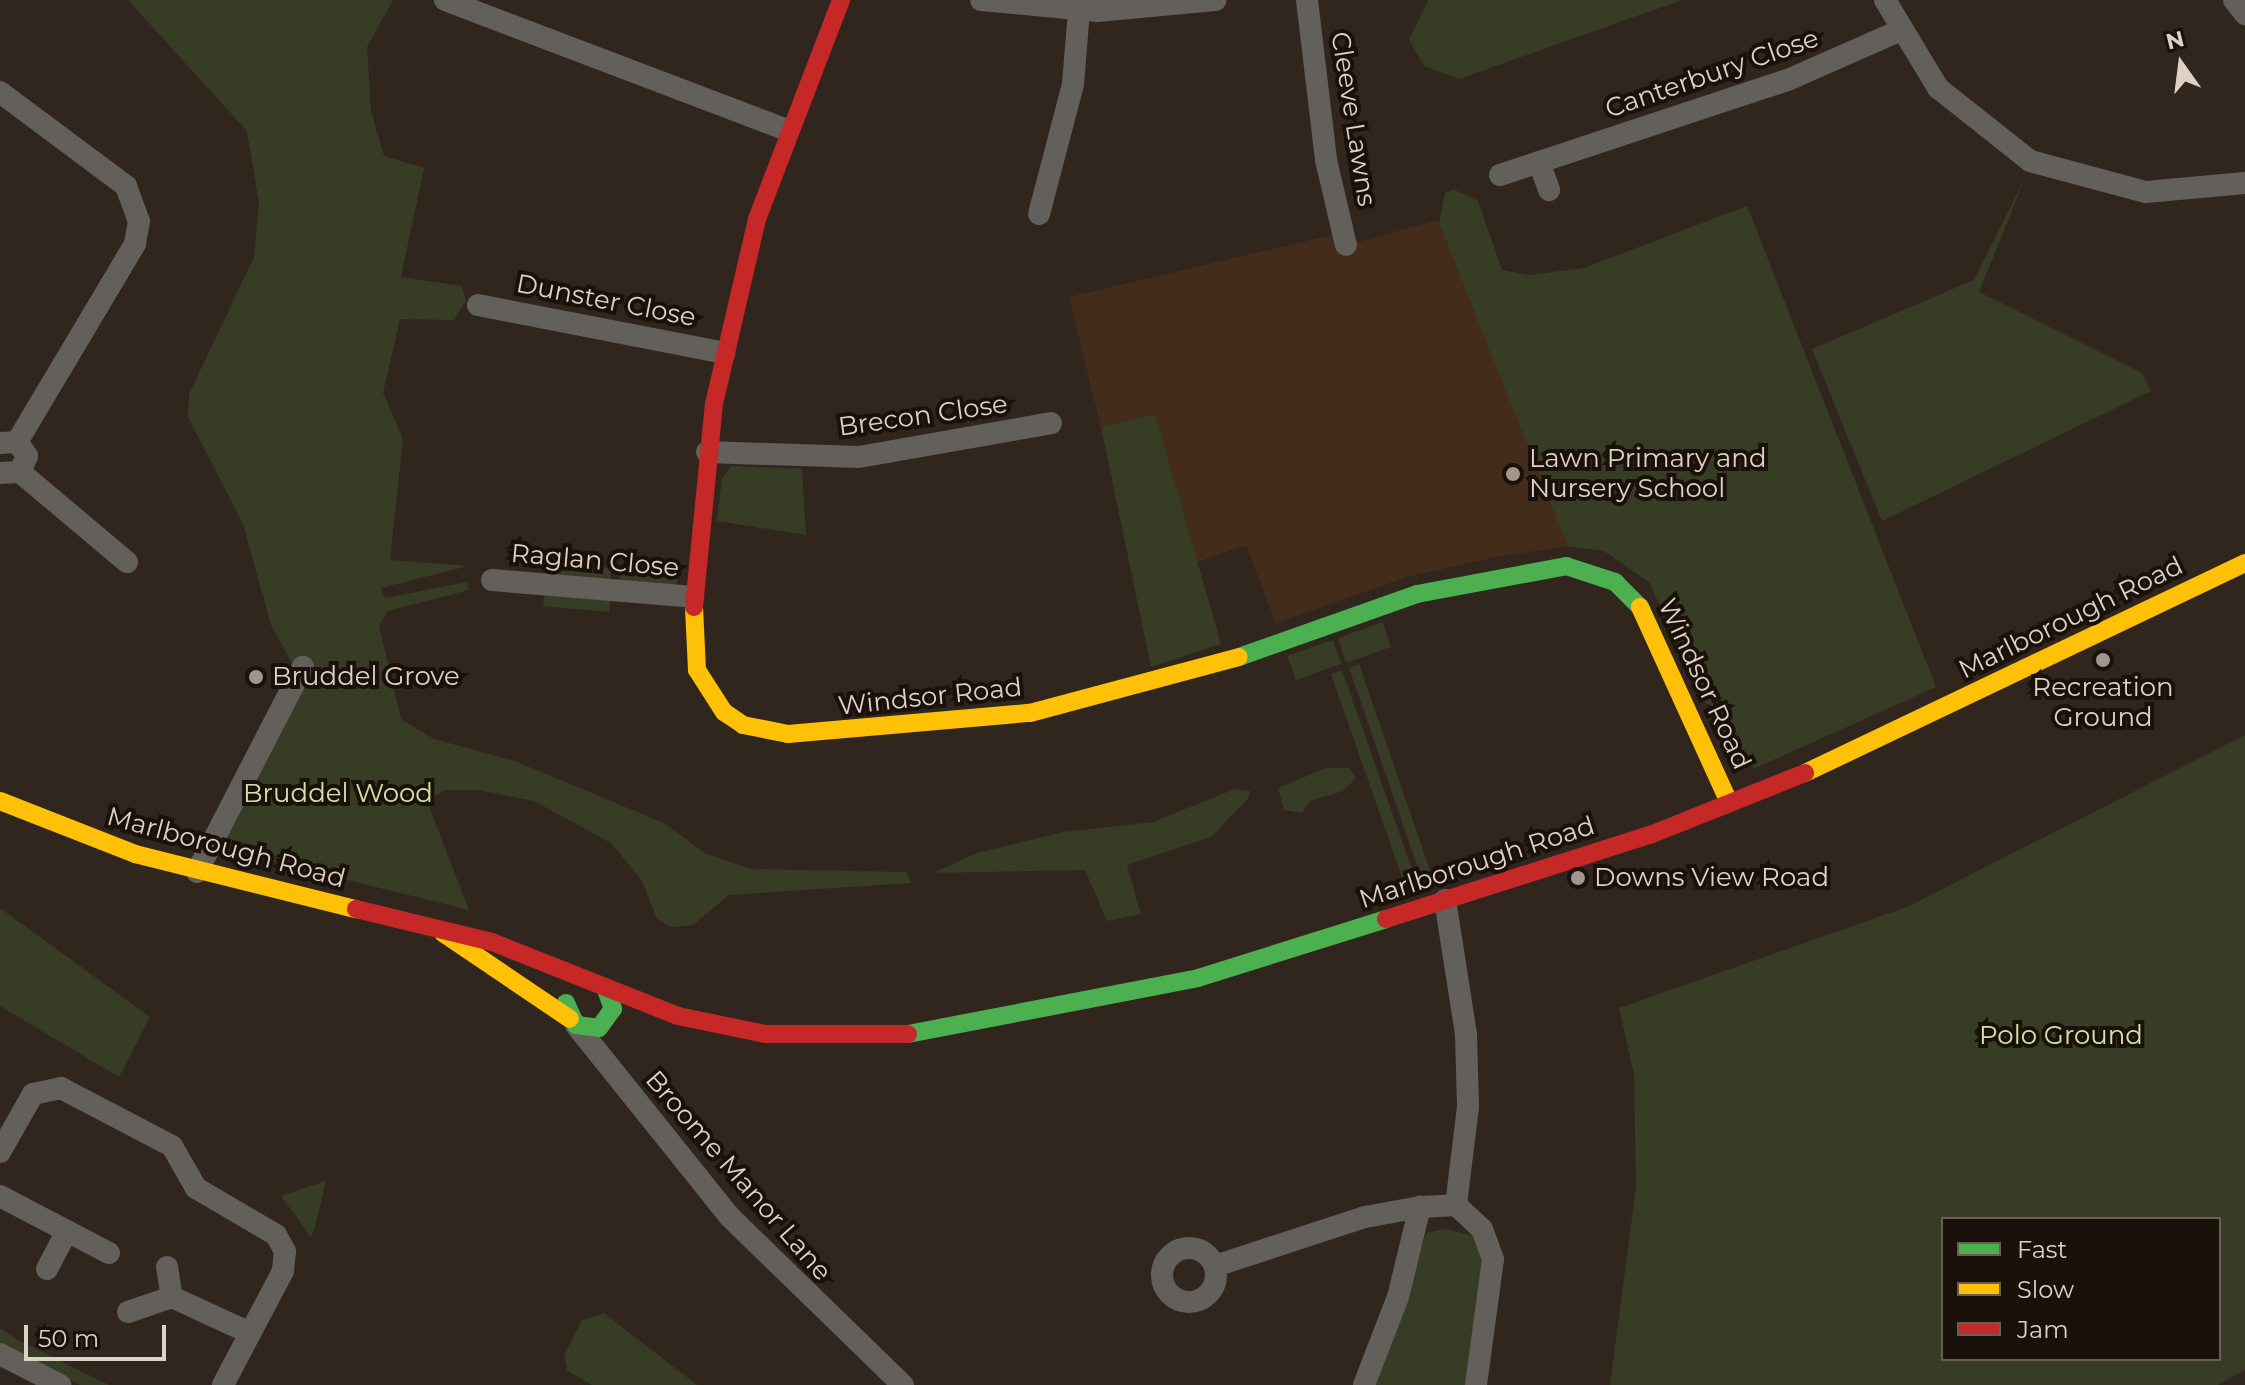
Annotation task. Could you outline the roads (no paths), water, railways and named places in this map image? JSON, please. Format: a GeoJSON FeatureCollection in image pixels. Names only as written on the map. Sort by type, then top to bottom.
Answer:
{"type":"FeatureCollection","features":[{"type":"Feature","properties":{"kind":"main road","name":"Windsor Road"},"geometry":{"type":"LineString","coordinates":[[841,0],[787,130],[724,353],[707,452],[693,597],[697,670],[724,712],[764,731],[829,733],[1073,705],[1201,670],[1407,597],[1539,568],[1577,568],[1615,582],[1640,606],[1729,802]]}},
{"type":"Feature","properties":{"kind":"main road","name":"Marlborough Road"},"geometry":{"type":"LineString","coordinates":[[0,801],[197,872],[443,933],[492,942],[678,1016],[824,1038],[980,1025],[1198,978],[1445,900],[1729,802],[1859,752],[2245,563]]}},
{"type":"Feature","properties":{"kind":"main road","name":"Marlborough Road"},"geometry":{"type":"LineString","coordinates":[[443,933],[573,1022],[606,1023],[678,1016]]}},
{"type":"Feature","properties":{"kind":"main road"},"geometry":{"type":"LineString","coordinates":[[573,1022],[570,993],[597,985],[613,1001],[606,1023]]}},
{"type":"Feature","properties":{"kind":"street"},"geometry":{"type":"LineString","coordinates":[[445,0],[787,130]]}},
{"type":"Feature","properties":{"kind":"street"},"geometry":{"type":"LineString","coordinates":[[981,0],[1079,11],[1215,0]]}},
{"type":"Feature","properties":{"kind":"street","name":"Cleeve Lawns"},"geometry":{"type":"LineString","coordinates":[[1307,0],[1326,160],[1346,245]]}},
{"type":"Feature","properties":{"kind":"street"},"geometry":{"type":"LineString","coordinates":[[1885,0],[1899,31],[1949,100],[2030,161],[2146,192],[2245,183]]}},
{"type":"Feature","properties":{"kind":"street"},"geometry":{"type":"LineString","coordinates":[[2234,0],[2245,14]]}},
{"type":"Feature","properties":{"kind":"street"},"geometry":{"type":"LineString","coordinates":[[1039,214],[1073,84],[1079,11]]}},
{"type":"Feature","properties":{"kind":"street","name":"Canterbury Close"},"geometry":{"type":"LineString","coordinates":[[1500,175],[1803,75],[1899,31]]}},
{"type":"Feature","properties":{"kind":"street"},"geometry":{"type":"LineString","coordinates":[[0,92],[117,178],[135,203],[135,244],[81,335],[8,442],[27,456],[10,473],[127,562]]}},
{"type":"Feature","properties":{"kind":"street"},"geometry":{"type":"LineString","coordinates":[[1539,162],[1549,190]]}},
{"type":"Feature","properties":{"kind":"street","name":"Dunster Close"},"geometry":{"type":"LineString","coordinates":[[478,305],[724,353]]}},
{"type":"Feature","properties":{"kind":"street","name":"Brecon Close"},"geometry":{"type":"LineString","coordinates":[[707,452],[859,457],[1051,423]]}},
{"type":"Feature","properties":{"kind":"street","name":"Raglan Close"},"geometry":{"type":"LineString","coordinates":[[492,580],[693,597]]}},
{"type":"Feature","properties":{"kind":"street"},"geometry":{"type":"LineString","coordinates":[[197,872],[303,667]]}},
{"type":"Feature","properties":{"kind":"street"},"geometry":{"type":"LineString","coordinates":[[1445,900],[1466,1034],[1468,1107],[1456,1205]]}},
{"type":"Feature","properties":{"kind":"street","name":"Broome Manor Lane"},"geometry":{"type":"LineString","coordinates":[[573,1022],[738,1226],[903,1385]]}},
{"type":"Feature","properties":{"kind":"street","name":"Broome Manor Lane"},"geometry":{"type":"LineString","coordinates":[[606,1023],[606,1066]]}},
{"type":"Feature","properties":{"kind":"street"},"geometry":{"type":"LineString","coordinates":[[0,1152],[5,1128],[33,1094],[61,1088],[172,1146],[196,1188],[276,1235],[285,1251],[283,1271],[223,1385]]}},
{"type":"Feature","properties":{"kind":"street"},"geometry":{"type":"LineString","coordinates":[[0,1196],[109,1253]]}},
{"type":"Feature","properties":{"kind":"street"},"geometry":{"type":"LineString","coordinates":[[1215,1266],[1365,1217],[1420,1207],[1456,1205],[1482,1229],[1493,1259],[1476,1385]]}},
{"type":"Feature","properties":{"kind":"street"},"geometry":{"type":"LineString","coordinates":[[1364,1385],[1398,1297],[1420,1207]]}},
{"type":"Feature","properties":{"kind":"street"},"geometry":{"type":"LineString","coordinates":[[47,1269],[67,1231]]}},
{"type":"Feature","properties":{"kind":"street"},"geometry":{"type":"LineString","coordinates":[[167,1267],[172,1297]]}},
{"type":"Feature","properties":{"kind":"street"},"geometry":{"type":"LineString","coordinates":[[128,1312],[172,1297],[250,1333]]}},
{"type":"Feature","properties":{"kind":"street"},"geometry":{"type":"LineString","coordinates":[[0,1354],[60,1385]]}},
{"type":"Feature","properties":{"kind":"place","name":"Lawn Primary and Nursery School"},"geometry":{"type":"Point","coordinates":[1513,474]}},
{"type":"Feature","properties":{"kind":"place","name":"Recreation Ground"},"geometry":{"type":"Point","coordinates":[2103,660]}},
{"type":"Feature","properties":{"kind":"place","name":"Bruddel Grove"},"geometry":{"type":"Point","coordinates":[256,677]}},
{"type":"Feature","properties":{"kind":"place","name":"Downs View Road"},"geometry":{"type":"Point","coordinates":[1578,878]}},
{"type":"Feature","properties":{"kind":"park label","name":"Bruddel Wood"},"geometry":{"type":"Point","coordinates":[338,794]}},
{"type":"Feature","properties":{"kind":"park label","name":"Polo Ground"},"geometry":{"type":"Point","coordinates":[2061,1036]}}]}
